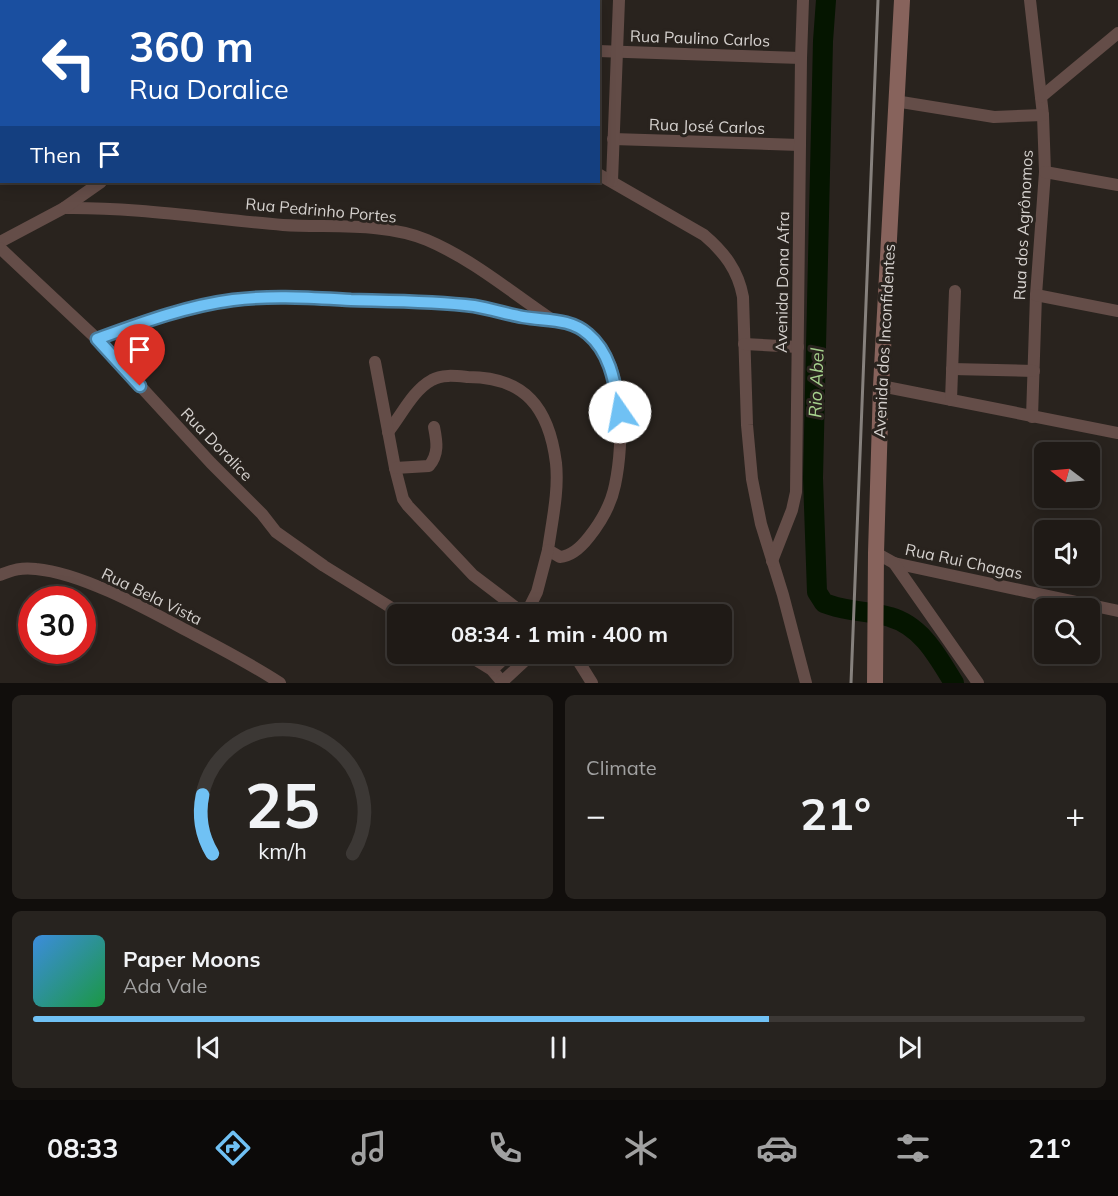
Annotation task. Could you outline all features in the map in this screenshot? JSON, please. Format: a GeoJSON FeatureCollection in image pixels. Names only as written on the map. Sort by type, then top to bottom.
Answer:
{"type":"FeatureCollection","features":[{"type":"Feature","properties":{"kind":"main road","name":"Avenida dos Inconfidentes"},"geometry":{"type":"LineString","coordinates":[[875,683],[881,386],[902,0]]}},
{"type":"Feature","properties":{"kind":"street"},"geometry":{"type":"LineString","coordinates":[[612,182],[619,0]]}},
{"type":"Feature","properties":{"kind":"street","name":"Avenida Dona Afra"},"geometry":{"type":"LineString","coordinates":[[772,561],[792,510],[796,492],[803,0]]}},
{"type":"Feature","properties":{"kind":"street","name":"Rua dos Agrônomos"},"geometry":{"type":"LineString","coordinates":[[1030,0],[1043,115],[1045,172],[1036,295],[1032,417]]}},
{"type":"Feature","properties":{"kind":"street"},"geometry":{"type":"LineString","coordinates":[[1041,97],[1118,33]]}},
{"type":"Feature","properties":{"kind":"street","name":"Rua Paulino Carlos"},"geometry":{"type":"LineString","coordinates":[[600,51],[801,58]]}},
{"type":"Feature","properties":{"kind":"street"},"geometry":{"type":"LineString","coordinates":[[895,101],[974,115],[1008,117],[1043,115]]}},
{"type":"Feature","properties":{"kind":"street","name":"Rua José Carlos"},"geometry":{"type":"LineString","coordinates":[[613,139],[800,145]]}},
{"type":"Feature","properties":{"kind":"street"},"geometry":{"type":"LineString","coordinates":[[1045,172],[1118,185]]}},
{"type":"Feature","properties":{"kind":"street"},"geometry":{"type":"LineString","coordinates":[[600,175],[690,226],[717,246],[733,268],[741,287],[747,425],[752,479],[760,524],[786,605],[806,683]]}},
{"type":"Feature","properties":{"kind":"street"},"geometry":{"type":"LineString","coordinates":[[0,242],[64,208],[100,183]]}},
{"type":"Feature","properties":{"kind":"street","name":"Rua Pedrinho Portes"},"geometry":{"type":"LineString","coordinates":[[64,208],[120,209],[284,225],[361,228],[408,234],[460,257],[552,319]]}},
{"type":"Feature","properties":{"kind":"street","name":"Rua Doralice"},"geometry":{"type":"LineString","coordinates":[[0,248],[97,339],[211,463],[262,514],[276,532],[324,566],[387,605]]}},
{"type":"Feature","properties":{"kind":"street"},"geometry":{"type":"LineString","coordinates":[[951,400],[955,291]]}},
{"type":"Feature","properties":{"kind":"street"},"geometry":{"type":"LineString","coordinates":[[1036,295],[1118,311]]}},
{"type":"Feature","properties":{"kind":"street"},"geometry":{"type":"LineString","coordinates":[[97,339],[138,323],[203,305],[254,298],[318,297],[472,306],[524,317],[552,319],[573,325],[586,332],[600,345],[609,364],[620,412],[615,486],[605,514],[586,540],[571,555],[560,557],[548,550]]}},
{"type":"Feature","properties":{"kind":"street"},"geometry":{"type":"LineString","coordinates":[[744,344],[798,347]]}},
{"type":"Feature","properties":{"kind":"street"},"geometry":{"type":"LineString","coordinates":[[375,362],[403,499],[473,575],[510,604]]}},
{"type":"Feature","properties":{"kind":"street"},"geometry":{"type":"LineString","coordinates":[[952,369],[1034,371]]}},
{"type":"Feature","properties":{"kind":"street"},"geometry":{"type":"LineString","coordinates":[[388,432],[417,393],[437,377],[496,378],[516,387],[538,407],[545,420],[556,462],[555,499],[548,550],[532,604]]}},
{"type":"Feature","properties":{"kind":"street"},"geometry":{"type":"LineString","coordinates":[[881,386],[1118,434]]}},
{"type":"Feature","properties":{"kind":"street"},"geometry":{"type":"LineString","coordinates":[[395,468],[429,466],[436,453],[437,442],[434,428]]}},
{"type":"Feature","properties":{"kind":"street","name":"Rua Rui Chagas"},"geometry":{"type":"LineString","coordinates":[[876,553],[894,563],[1118,611]]}},
{"type":"Feature","properties":{"kind":"street"},"geometry":{"type":"LineString","coordinates":[[894,563],[978,683]]}},
{"type":"Feature","properties":{"kind":"street","name":"Rua Bela Vista"},"geometry":{"type":"LineString","coordinates":[[0,575],[12,570],[37,569],[84,582],[135,603],[250,663],[280,683]]}},
{"type":"Feature","properties":{"kind":"street"},"geometry":{"type":"LineString","coordinates":[[482,664],[492,670],[502,683],[522,664]]}},
{"type":"Feature","properties":{"kind":"street"},"geometry":{"type":"LineString","coordinates":[[492,670],[498,664]]}},
{"type":"Feature","properties":{"kind":"street"},"geometry":{"type":"LineString","coordinates":[[580,664],[592,683]]}},
{"type":"Feature","properties":{"kind":"waterway","name":"Rio Abel"},"geometry":{"type":"LineString","coordinates":[[826,0],[823,41],[813,478],[817,592],[824,603],[890,617],[911,627],[928,644],[954,683]]}},
{"type":"Feature","properties":{"kind":"railway"},"geometry":{"type":"LineString","coordinates":[[851,683],[878,0]]}},
{"type":"Feature","properties":{"kind":"route"},"geometry":{"type":"LineString","coordinates":[[140,386],[97,339],[138,323],[218,302],[254,298],[318,297],[472,306],[524,317],[552,319],[573,325],[596,340],[603,351],[609,364],[620,412]]}}]}
